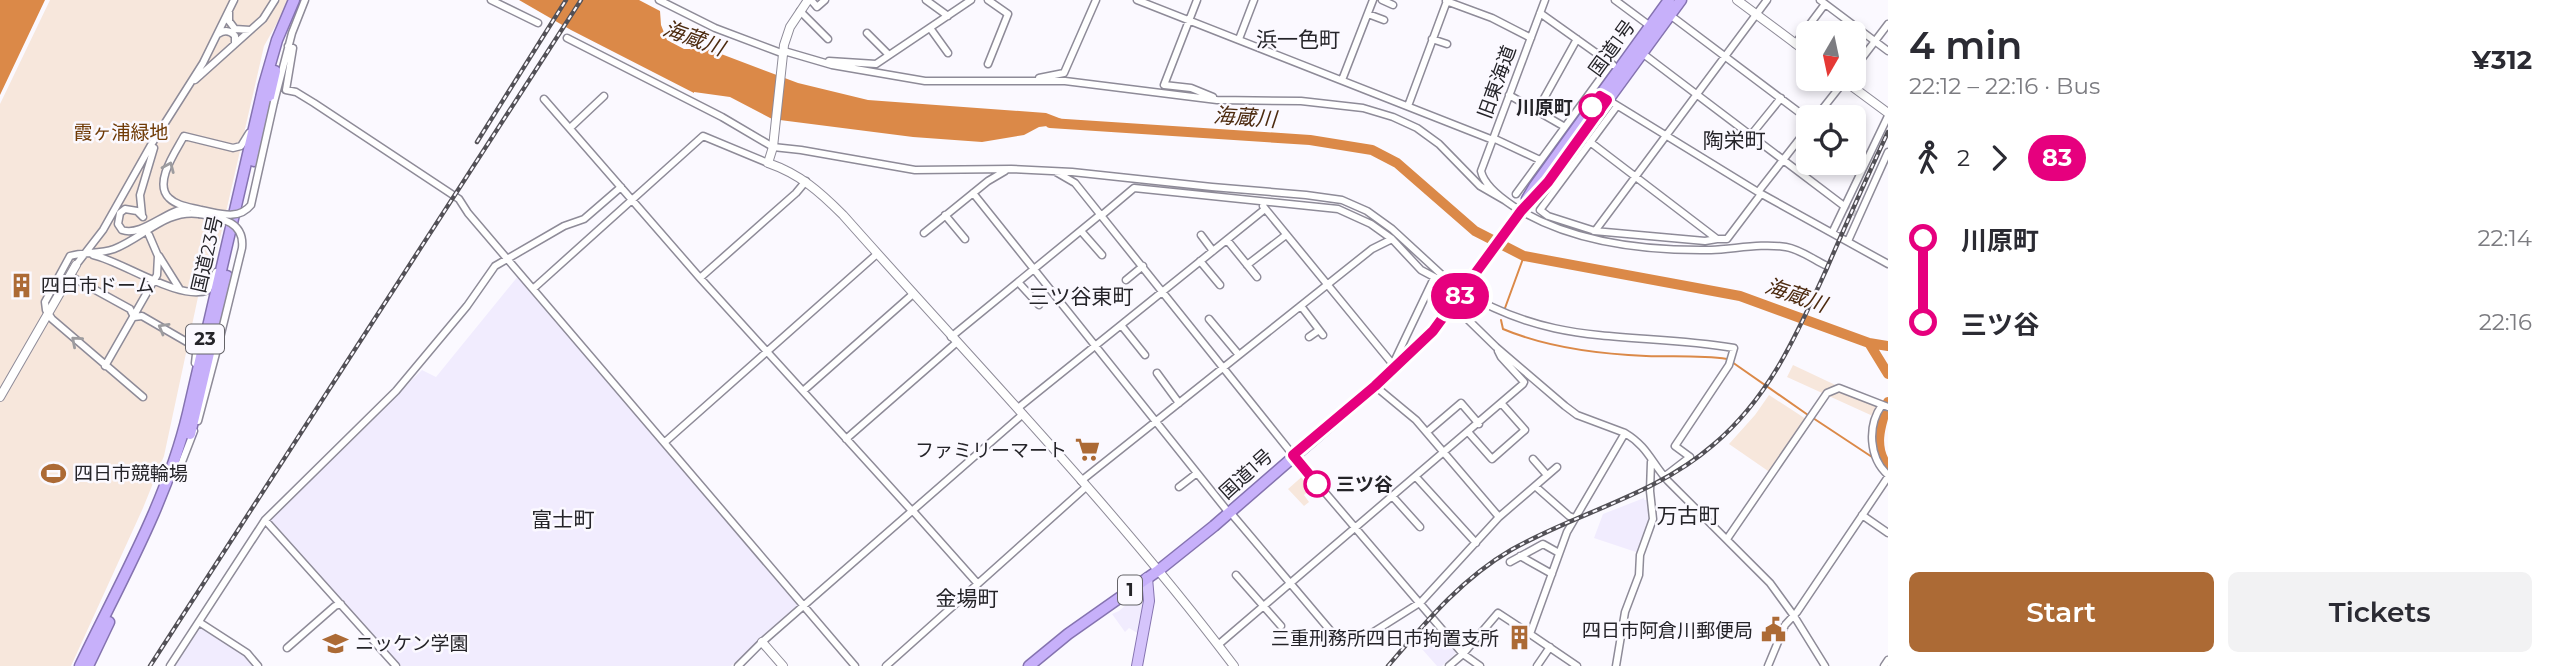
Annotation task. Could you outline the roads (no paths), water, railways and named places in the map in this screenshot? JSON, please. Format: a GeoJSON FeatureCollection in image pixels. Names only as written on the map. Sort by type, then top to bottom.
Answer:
{"type":"FeatureCollection","features":[{"type":"Feature","properties":{"kind":"highway","name":"国道23号"},"geometry":{"type":"LineString","coordinates":[[79,666],[166,483],[188,413],[271,58],[294,0]]}},
{"type":"Feature","properties":{"kind":"highway","name":"国道23号"},"geometry":{"type":"LineString","coordinates":[[88,666],[181,463],[195,414],[276,64],[290,25],[303,0]]}},
{"type":"Feature","properties":{"kind":"highway","name":"国道1号"},"geometry":{"type":"LineString","coordinates":[[1604,98],[1615,66],[1669,0]]}},
{"type":"Feature","properties":{"kind":"highway","name":"国道1号"},"geometry":{"type":"LineString","coordinates":[[1029,666],[1068,634],[1159,570],[1229,512],[1375,386],[1433,331],[1453,306],[1461,289],[1519,214],[1534,187],[1681,0]]}},
{"type":"Feature","properties":{"kind":"main road"},"geometry":{"type":"LineString","coordinates":[[1137,666],[1149,601],[1147,578]]}},
{"type":"Feature","properties":{"kind":"street"},"geometry":{"type":"LineString","coordinates":[[0,397],[76,265],[103,230],[187,89],[234,0]]}},
{"type":"Feature","properties":{"kind":"street"},"geometry":{"type":"LineString","coordinates":[[187,89],[266,16],[275,0]]}},
{"type":"Feature","properties":{"kind":"street"},"geometry":{"type":"LineString","coordinates":[[170,115],[155,145],[142,190],[140,206],[143,220],[137,211],[125,209],[120,213],[118,224],[122,230],[135,232],[177,210],[239,214],[251,205],[288,46],[303,0]]}},
{"type":"Feature","properties":{"kind":"street"},"geometry":{"type":"LineString","coordinates":[[491,0],[538,23]]}},
{"type":"Feature","properties":{"kind":"street"},"geometry":{"type":"LineString","coordinates":[[659,0],[715,28],[784,54],[899,78],[935,82],[1033,80],[1128,87],[1217,100],[1339,103],[1393,117],[1417,128],[1434,140],[1480,186],[1506,201],[1519,214],[1541,222],[1614,242],[1661,248],[1698,250],[1786,247],[1825,265]]}},
{"type":"Feature","properties":{"kind":"street"},"geometry":{"type":"LineString","coordinates":[[768,163],[773,146],[787,34],[809,0],[817,7],[825,0]]}},
{"type":"Feature","properties":{"kind":"street"},"geometry":{"type":"LineString","coordinates":[[926,0],[948,16]]}},
{"type":"Feature","properties":{"kind":"street"},"geometry":{"type":"LineString","coordinates":[[820,62],[873,65],[971,0]]}},
{"type":"Feature","properties":{"kind":"street"},"geometry":{"type":"LineString","coordinates":[[988,0],[1008,14],[989,64]]}},
{"type":"Feature","properties":{"kind":"street"},"geometry":{"type":"LineString","coordinates":[[1033,80],[1064,73],[1096,0]]}},
{"type":"Feature","properties":{"kind":"street"},"geometry":{"type":"LineString","coordinates":[[1137,0],[1493,139],[1540,160]]}},
{"type":"Feature","properties":{"kind":"street"},"geometry":{"type":"LineString","coordinates":[[1197,0],[1164,85],[1191,88],[1217,100]]}},
{"type":"Feature","properties":{"kind":"street"},"geometry":{"type":"LineString","coordinates":[[1239,39],[1255,0]]}},
{"type":"Feature","properties":{"kind":"street"},"geometry":{"type":"LineString","coordinates":[[1342,80],[1373,0]]}},
{"type":"Feature","properties":{"kind":"street"},"geometry":{"type":"LineString","coordinates":[[1382,0],[1393,5]]}},
{"type":"Feature","properties":{"kind":"street","name":"旧東海道"},"geometry":{"type":"LineString","coordinates":[[1506,201],[1482,176],[1482,171],[1545,0]]}},
{"type":"Feature","properties":{"kind":"street"},"geometry":{"type":"LineString","coordinates":[[1615,0],[1650,26]]}},
{"type":"Feature","properties":{"kind":"street"},"geometry":{"type":"LineString","coordinates":[[1737,0],[1795,44],[1822,2],[1888,51]]}},
{"type":"Feature","properties":{"kind":"street"},"geometry":{"type":"LineString","coordinates":[[1595,231],[1767,0]]}},
{"type":"Feature","properties":{"kind":"street"},"geometry":{"type":"LineString","coordinates":[[1408,106],[1448,1],[1492,18],[1531,38]]}},
{"type":"Feature","properties":{"kind":"street"},"geometry":{"type":"LineString","coordinates":[[229,10],[229,22],[235,29],[252,29]]}},
{"type":"Feature","properties":{"kind":"street"},"geometry":{"type":"LineString","coordinates":[[800,11],[828,39]]}},
{"type":"Feature","properties":{"kind":"street"},"geometry":{"type":"LineString","coordinates":[[1540,13],[1615,66]]}},
{"type":"Feature","properties":{"kind":"street"},"geometry":{"type":"LineString","coordinates":[[1368,14],[1384,20]]}},
{"type":"Feature","properties":{"kind":"street"},"geometry":{"type":"LineString","coordinates":[[1670,15],[1796,110]]}},
{"type":"Feature","properties":{"kind":"street"},"geometry":{"type":"LineString","coordinates":[[1866,53],[1888,24]]}},
{"type":"Feature","properties":{"kind":"street"},"geometry":{"type":"LineString","coordinates":[[930,28],[948,53]]}},
{"type":"Feature","properties":{"kind":"street"},"geometry":{"type":"LineString","coordinates":[[217,36],[225,31],[231,32],[235,36],[235,44]]}},
{"type":"Feature","properties":{"kind":"street"},"geometry":{"type":"LineString","coordinates":[[867,33],[889,55]]}},
{"type":"Feature","properties":{"kind":"street"},"geometry":{"type":"LineString","coordinates":[[567,38],[773,146],[915,170],[1054,171],[1306,195],[1348,202],[1367,211],[1392,229],[1461,289]]}},
{"type":"Feature","properties":{"kind":"street"},"geometry":{"type":"LineString","coordinates":[[1432,39],[1447,44]]}},
{"type":"Feature","properties":{"kind":"street"},"geometry":{"type":"LineString","coordinates":[[1537,111],[1577,39]]}},
{"type":"Feature","properties":{"kind":"street"},"geometry":{"type":"LineString","coordinates":[[288,46],[293,48],[286,90],[292,91],[455,195],[855,666]]}},
{"type":"Feature","properties":{"kind":"street"},"geometry":{"type":"LineString","coordinates":[[1642,53],[1844,206]]}},
{"type":"Feature","properties":{"kind":"street"},"geometry":{"type":"LineString","coordinates":[[181,463],[200,414],[242,247],[242,236],[240,230],[229,222],[173,201],[164,191],[164,179],[184,136],[227,147],[241,146],[249,132],[271,58]]}},
{"type":"Feature","properties":{"kind":"street"},"geometry":{"type":"LineString","coordinates":[[1832,233],[1888,115],[1859,91]]}},
{"type":"Feature","properties":{"kind":"street"},"geometry":{"type":"LineString","coordinates":[[1509,95],[1565,127]]}},
{"type":"Feature","properties":{"kind":"street"},"geometry":{"type":"LineString","coordinates":[[570,128],[604,96]]}},
{"type":"Feature","properties":{"kind":"street"},"geometry":{"type":"LineString","coordinates":[[1516,194],[1565,127],[1604,98]]}},
{"type":"Feature","properties":{"kind":"street"},"geometry":{"type":"LineString","coordinates":[[1604,98],[1759,193],[1888,264]]}},
{"type":"Feature","properties":{"kind":"street"},"geometry":{"type":"LineString","coordinates":[[1595,231],[1548,216],[1540,210],[1590,142],[1604,98]]}},
{"type":"Feature","properties":{"kind":"street"},"geometry":{"type":"LineString","coordinates":[[1751,135],[1781,98]]}},
{"type":"Feature","properties":{"kind":"street"},"geometry":{"type":"LineString","coordinates":[[544,99],[767,353],[978,584]]}},
{"type":"Feature","properties":{"kind":"street"},"geometry":{"type":"LineString","coordinates":[[534,288],[703,135],[806,181],[843,215],[953,340],[1020,411],[1159,570],[1234,666]]}},
{"type":"Feature","properties":{"kind":"street"},"geometry":{"type":"LineString","coordinates":[[1590,142],[1717,239]]}},
{"type":"Feature","properties":{"kind":"street"},"geometry":{"type":"LineString","coordinates":[[1568,231],[1586,229],[1705,240],[1727,239],[1796,144]]}},
{"type":"Feature","properties":{"kind":"street"},"geometry":{"type":"LineString","coordinates":[[1849,241],[1888,152]]}},
{"type":"Feature","properties":{"kind":"street"},"geometry":{"type":"LineString","coordinates":[[1881,167],[1888,173]]}},
{"type":"Feature","properties":{"kind":"street"},"geometry":{"type":"LineString","coordinates":[[923,233],[1007,170]]}},
{"type":"Feature","properties":{"kind":"street"},"geometry":{"type":"LineString","coordinates":[[1054,171],[1075,183],[1293,455],[1421,602],[1462,654],[1480,666]]}},
{"type":"Feature","properties":{"kind":"street"},"geometry":{"type":"LineString","coordinates":[[846,439],[1018,282],[1134,188],[1140,179]]}},
{"type":"Feature","properties":{"kind":"street"},"geometry":{"type":"LineString","coordinates":[[701,278],[806,181]]}},
{"type":"Feature","properties":{"kind":"street"},"geometry":{"type":"LineString","coordinates":[[170,666],[265,520],[396,391],[467,306],[495,266],[564,226],[584,219],[621,187]]}},
{"type":"Feature","properties":{"kind":"street"},"geometry":{"type":"LineString","coordinates":[[1134,188],[1338,209],[1364,220],[1392,239],[1421,270],[1510,316],[1563,332],[1734,348],[1729,365],[1675,446],[1690,457],[1664,477]]}},
{"type":"Feature","properties":{"kind":"street"},"geometry":{"type":"LineString","coordinates":[[973,193],[1197,473],[1340,642],[1364,638],[1421,602],[1499,517],[1557,467]]}},
{"type":"Feature","properties":{"kind":"street"},"geometry":{"type":"LineString","coordinates":[[1258,200],[1394,366],[1434,278]]}},
{"type":"Feature","properties":{"kind":"street"},"geometry":{"type":"LineString","coordinates":[[84,254],[98,256],[155,280],[199,293],[210,288],[236,207]]}},
{"type":"Feature","properties":{"kind":"street"},"geometry":{"type":"LineString","coordinates":[[738,666],[1096,345],[1265,209]]}},
{"type":"Feature","properties":{"kind":"street"},"geometry":{"type":"LineString","coordinates":[[144,397],[48,316],[46,302],[67,258],[116,248],[177,215],[200,212]]}},
{"type":"Feature","properties":{"kind":"street"},"geometry":{"type":"LineString","coordinates":[[945,215],[965,239]]}},
{"type":"Feature","properties":{"kind":"street"},"geometry":{"type":"LineString","coordinates":[[1081,230],[1102,255]]}},
{"type":"Feature","properties":{"kind":"street"},"geometry":{"type":"LineString","coordinates":[[1247,265],[1286,234]]}},
{"type":"Feature","properties":{"kind":"street"},"geometry":{"type":"LineString","coordinates":[[149,235],[180,289]]}},
{"type":"Feature","properties":{"kind":"street"},"geometry":{"type":"LineString","coordinates":[[1200,235],[1213,251]]}},
{"type":"Feature","properties":{"kind":"street"},"geometry":{"type":"LineString","coordinates":[[886,666],[1156,421],[1377,245],[1392,239]]}},
{"type":"Feature","properties":{"kind":"street"},"geometry":{"type":"LineString","coordinates":[[1227,240],[1257,277]]}},
{"type":"Feature","properties":{"kind":"street"},"geometry":{"type":"LineString","coordinates":[[106,366],[155,280],[159,265],[157,251]]}},
{"type":"Feature","properties":{"kind":"street"},"geometry":{"type":"LineString","coordinates":[[665,442],[877,254]]}},
{"type":"Feature","properties":{"kind":"street"},"geometry":{"type":"LineString","coordinates":[[1200,261],[1220,285]]}},
{"type":"Feature","properties":{"kind":"street"},"geometry":{"type":"LineString","coordinates":[[1126,280],[1143,266]]}},
{"type":"Feature","properties":{"kind":"street"},"geometry":{"type":"LineString","coordinates":[[70,276],[130,309],[134,317]]}},
{"type":"Feature","properties":{"kind":"street"},"geometry":{"type":"LineString","coordinates":[[1018,282],[1039,305]]}},
{"type":"Feature","properties":{"kind":"street"},"geometry":{"type":"LineString","coordinates":[[803,391],[913,294]]}},
{"type":"Feature","properties":{"kind":"street"},"geometry":{"type":"LineString","coordinates":[[1301,306],[1321,332],[1309,337]]}},
{"type":"Feature","properties":{"kind":"street"},"geometry":{"type":"LineString","coordinates":[[1453,306],[1496,347],[1571,410],[1625,433],[1642,444],[1664,477],[1770,583],[1794,615],[1825,666]]}},
{"type":"Feature","properties":{"kind":"street"},"geometry":{"type":"LineString","coordinates":[[134,317],[142,316],[194,348],[188,413]]}},
{"type":"Feature","properties":{"kind":"street"},"geometry":{"type":"LineString","coordinates":[[1209,319],[1239,355]]}},
{"type":"Feature","properties":{"kind":"street"},"geometry":{"type":"LineString","coordinates":[[1121,325],[1145,355]]}},
{"type":"Feature","properties":{"kind":"street"},"geometry":{"type":"LineString","coordinates":[[1218,645],[1469,433],[1524,382],[1501,357],[1496,347]]}},
{"type":"Feature","properties":{"kind":"street"},"geometry":{"type":"LineString","coordinates":[[1157,373],[1179,403]]}},
{"type":"Feature","properties":{"kind":"street"},"geometry":{"type":"LineString","coordinates":[[1375,386],[1416,420],[1499,517]]}},
{"type":"Feature","properties":{"kind":"street"},"geometry":{"type":"LineString","coordinates":[[1727,540],[1827,393],[1839,388],[1885,406],[1877,414],[1872,436],[1875,456],[1888,476],[1785,625],[1768,666]]}},
{"type":"Feature","properties":{"kind":"street"},"geometry":{"type":"LineString","coordinates":[[1427,432],[1461,403],[1479,424]]}},
{"type":"Feature","properties":{"kind":"street"},"geometry":{"type":"LineString","coordinates":[[1469,433],[1492,459],[1525,430],[1502,404]]}},
{"type":"Feature","properties":{"kind":"street"},"geometry":{"type":"LineString","coordinates":[[1530,634],[1559,553],[1574,530],[1574,518],[1625,433]]}},
{"type":"Feature","properties":{"kind":"street"},"geometry":{"type":"LineString","coordinates":[[1533,459],[1546,475]]}},
{"type":"Feature","properties":{"kind":"street"},"geometry":{"type":"LineString","coordinates":[[1616,666],[1625,612],[1639,575],[1640,555],[1653,519],[1651,461]]}},
{"type":"Feature","properties":{"kind":"street"},"geometry":{"type":"LineString","coordinates":[[1180,486],[1197,473]]}},
{"type":"Feature","properties":{"kind":"street"},"geometry":{"type":"LineString","coordinates":[[1416,477],[1476,543]]}},
{"type":"Feature","properties":{"kind":"street"},"geometry":{"type":"LineString","coordinates":[[1535,486],[1574,518]]}},
{"type":"Feature","properties":{"kind":"street"},"geometry":{"type":"LineString","coordinates":[[1393,497],[1420,527]]}},
{"type":"Feature","properties":{"kind":"street"},"geometry":{"type":"LineString","coordinates":[[1862,515],[1888,533]]}},
{"type":"Feature","properties":{"kind":"street"},"geometry":{"type":"LineString","coordinates":[[265,520],[397,666]]}},
{"type":"Feature","properties":{"kind":"street"},"geometry":{"type":"LineString","coordinates":[[1510,562],[1543,544],[1559,553]]}},
{"type":"Feature","properties":{"kind":"street"},"geometry":{"type":"LineString","coordinates":[[1520,556],[1552,574]]}},
{"type":"Feature","properties":{"kind":"street"},"geometry":{"type":"LineString","coordinates":[[1236,575],[1281,626]]}},
{"type":"Feature","properties":{"kind":"street"},"geometry":{"type":"LineString","coordinates":[[287,648],[335,606],[341,604]]}},
{"type":"Feature","properties":{"kind":"street"},"geometry":{"type":"LineString","coordinates":[[1449,666],[1498,613],[1577,666]]}},
{"type":"Feature","properties":{"kind":"street"},"geometry":{"type":"LineString","coordinates":[[199,622],[247,653],[258,666]]}},
{"type":"Feature","properties":{"kind":"street"},"geometry":{"type":"LineString","coordinates":[[762,642],[783,666]]}},
{"type":"Feature","properties":{"kind":"street"},"geometry":{"type":"LineString","coordinates":[[1537,666],[1550,647]]}},
{"type":"Feature","properties":{"kind":"street"},"geometry":{"type":"LineString","coordinates":[[1884,666],[1888,660]]}},
{"type":"Feature","properties":{"kind":"waterway","name":"海蔵川"},"geometry":{"type":"LineString","coordinates":[[1050,123],[1310,140],[1372,150],[1397,163],[1475,231],[1524,256],[1740,296],[1869,343],[1888,346]]}},
{"type":"Feature","properties":{"kind":"waterway"},"geometry":{"type":"LineString","coordinates":[[1505,308],[1524,256]]}},
{"type":"Feature","properties":{"kind":"waterway"},"geometry":{"type":"LineString","coordinates":[[1501,320],[1503,329],[1520,336],[1573,349],[1628,355],[1727,359]]}},
{"type":"Feature","properties":{"kind":"waterway"},"geometry":{"type":"LineString","coordinates":[[1869,343],[1888,374]]}},
{"type":"Feature","properties":{"kind":"waterway"},"geometry":{"type":"LineString","coordinates":[[1732,362],[1808,415]]}},
{"type":"Feature","properties":{"kind":"waterway"},"geometry":{"type":"LineString","coordinates":[[1888,402],[1879,435],[1880,452],[1888,467]]}},
{"type":"Feature","properties":{"kind":"waterway"},"geometry":{"type":"LineString","coordinates":[[1813,418],[1872,457]]}},
{"type":"Feature","properties":{"kind":"tunnel"},"geometry":{"type":"LineString","coordinates":[[1844,206],[1859,216]]}},
{"type":"Feature","properties":{"kind":"railway"},"geometry":{"type":"LineString","coordinates":[[477,142],[566,0]]}},
{"type":"Feature","properties":{"kind":"railway"},"geometry":{"type":"LineString","coordinates":[[150,666],[581,0]]}},
{"type":"Feature","properties":{"kind":"railway"},"geometry":{"type":"LineString","coordinates":[[1388,666],[1460,588],[1493,562],[1536,537],[1666,478],[1690,463],[1733,426],[1766,385],[1793,340],[1888,132]]}},
{"type":"Feature","properties":{"kind":"place","name":"川原町"},"geometry":{"type":"Point","coordinates":[1592,107]}},
{"type":"Feature","properties":{"kind":"place","name":"四日市ドーム"},"geometry":{"type":"Point","coordinates":[21,285]}},
{"type":"Feature","properties":{"kind":"place","name":"ファミリーマート"},"geometry":{"type":"Point","coordinates":[1087,450]}},
{"type":"Feature","properties":{"kind":"place","name":"四日市競輪場"},"geometry":{"type":"Point","coordinates":[54,473]}},
{"type":"Feature","properties":{"kind":"place","name":"三ツ谷"},"geometry":{"type":"Point","coordinates":[1317,484]}},
{"type":"Feature","properties":{"kind":"place","name":"四日市阿倉川郵便局"},"geometry":{"type":"Point","coordinates":[1773,630]}},
{"type":"Feature","properties":{"kind":"place","name":"三重刑務所四日市拘置支所"},"geometry":{"type":"Point","coordinates":[1519,638]}},
{"type":"Feature","properties":{"kind":"place","name":"ニッケン学園"},"geometry":{"type":"Point","coordinates":[335,643]}},
{"type":"Feature","properties":{"kind":"district","name":"浜一色町"},"geometry":{"type":"Point","coordinates":[1298,39]}},
{"type":"Feature","properties":{"kind":"district","name":"陶栄町"},"geometry":{"type":"Point","coordinates":[1734,140]}},
{"type":"Feature","properties":{"kind":"district","name":"三ツ谷東町"},"geometry":{"type":"Point","coordinates":[1081,296]}},
{"type":"Feature","properties":{"kind":"district","name":"万古町"},"geometry":{"type":"Point","coordinates":[1688,515]}},
{"type":"Feature","properties":{"kind":"district","name":"富士町"},"geometry":{"type":"Point","coordinates":[563,519]}},
{"type":"Feature","properties":{"kind":"district","name":"金場町"},"geometry":{"type":"Point","coordinates":[967,598]}},
{"type":"Feature","properties":{"kind":"park label","name":"霞ヶ浦緑地"},"geometry":{"type":"Point","coordinates":[121,132]}}]}
